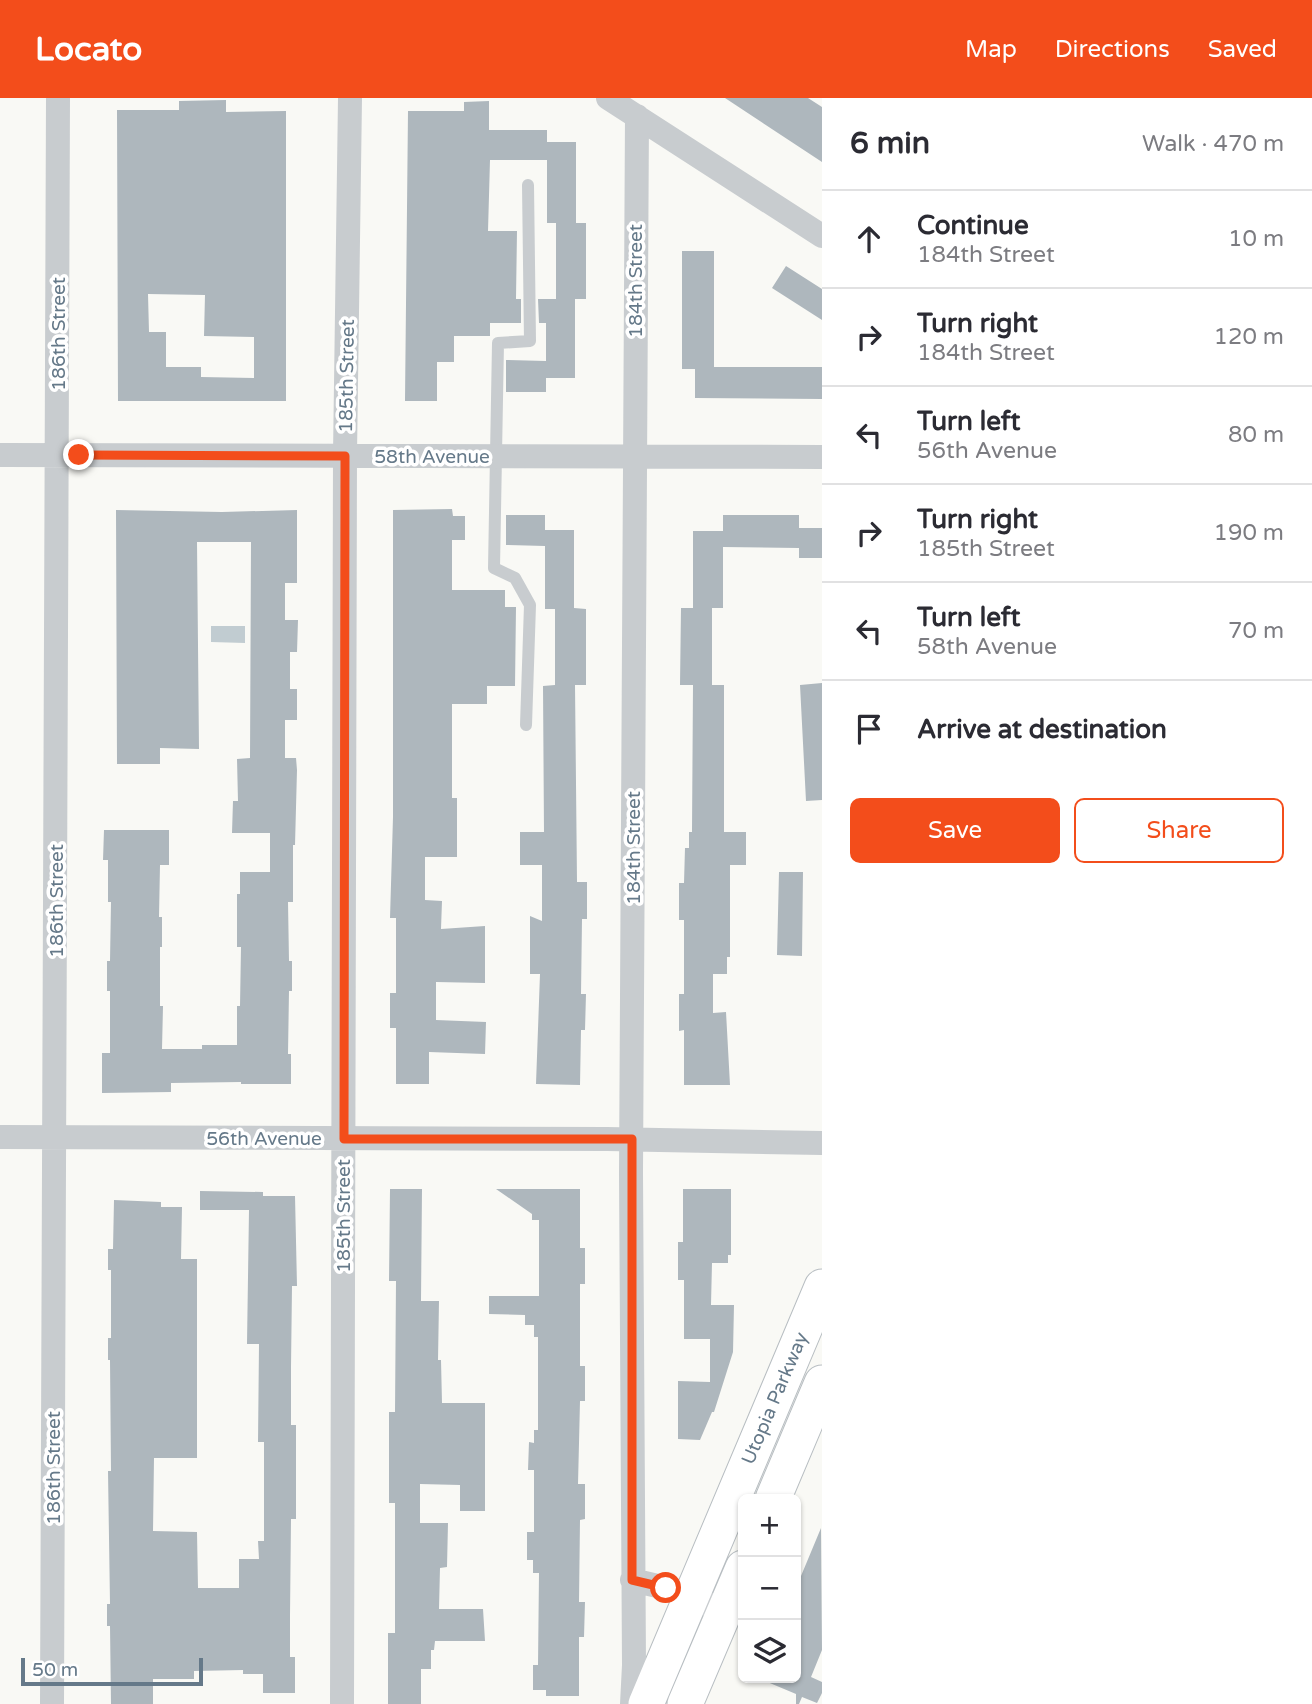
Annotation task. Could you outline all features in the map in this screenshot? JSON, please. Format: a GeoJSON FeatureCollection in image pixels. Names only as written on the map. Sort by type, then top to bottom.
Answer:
{"type":"FeatureCollection","features":[{"type":"Feature","properties":{"kind":"main road","name":"Utopia Parkway"},"geometry":{"type":"LineString","coordinates":[[646,1704],[822,1287]]}},
{"type":"Feature","properties":{"kind":"main road","name":"Utopia Parkway"},"geometry":{"type":"LineString","coordinates":[[774,1494],[822,1383]]}},
{"type":"Feature","properties":{"kind":"main road"},"geometry":{"type":"LineString","coordinates":[[685,1704],[738,1580]]}},
{"type":"Feature","properties":{"kind":"street","name":"186th Street"},"geometry":{"type":"LineString","coordinates":[[52,1704],[58,98]]}},
{"type":"Feature","properties":{"kind":"street","name":"185th Street"},"geometry":{"type":"LineString","coordinates":[[342,1704],[345,456],[350,98]]}},
{"type":"Feature","properties":{"kind":"street"},"geometry":{"type":"LineString","coordinates":[[608,98],[822,236]]}},
{"type":"Feature","properties":{"kind":"street","name":"184th Street"},"geometry":{"type":"LineString","coordinates":[[632,1704],[637,116]]}},
{"type":"Feature","properties":{"kind":"street","name":"58th Avenue"},"geometry":{"type":"LineString","coordinates":[[0,455],[822,457]]}},
{"type":"Feature","properties":{"kind":"street","name":"56th Avenue"},"geometry":{"type":"LineString","coordinates":[[0,1138],[632,1139],[822,1143]]}},
{"type":"Feature","properties":{"kind":"street"},"geometry":{"type":"LineString","coordinates":[[632,1580],[666,1588],[725,1611]]}},
{"type":"Feature","properties":{"kind":"lane"},"geometry":{"type":"LineString","coordinates":[[526,725],[530,605],[514,578],[494,568],[498,342],[530,341],[528,185]]}},
{"type":"Feature","properties":{"kind":"shaded area"},"geometry":{"type":"Polygon","coordinates":[[[211,626],[245,626],[245,643],[211,642],[211,626]]]}},
{"type":"Feature","properties":{"kind":"building"},"geometry":{"type":"Polygon","coordinates":[[[725,98],[808,98],[822,107],[822,162],[725,98]]]}},
{"type":"Feature","properties":{"kind":"building"},"geometry":{"type":"Polygon","coordinates":[[[226,100],[226,112],[286,111],[286,401],[118,401],[117,110],[179,110],[179,101],[226,100]],[[148,294],[149,332],[166,332],[166,367],[201,367],[201,377],[254,378],[254,337],[204,336],[205,295],[148,294]]]}},
{"type":"Feature","properties":{"kind":"building"},"geometry":{"type":"Polygon","coordinates":[[[489,101],[489,130],[547,130],[547,142],[576,142],[576,223],[586,223],[586,299],[575,299],[575,378],[546,378],[546,392],[506,392],[506,360],[546,361],[546,323],[539,323],[538,299],[556,299],[556,223],[547,223],[547,160],[490,160],[488,231],[517,231],[516,299],[521,299],[521,323],[490,323],[490,336],[454,336],[454,362],[437,362],[437,401],[405,401],[408,111],[464,111],[464,102],[489,101]]]}},
{"type":"Feature","properties":{"kind":"building"},"geometry":{"type":"Polygon","coordinates":[[[682,251],[714,251],[714,367],[822,367],[822,399],[695,398],[695,369],[682,369],[682,251]]]}},
{"type":"Feature","properties":{"kind":"building"},"geometry":{"type":"Polygon","coordinates":[[[786,266],[822,289],[822,320],[772,288],[786,266]]]}},
{"type":"Feature","properties":{"kind":"building"},"geometry":{"type":"Polygon","coordinates":[[[452,509],[453,516],[465,516],[465,540],[452,540],[452,590],[505,590],[505,607],[516,607],[515,686],[487,686],[487,704],[452,704],[452,798],[457,798],[457,857],[425,857],[425,900],[442,901],[441,929],[485,926],[485,983],[436,982],[436,1020],[486,1022],[485,1054],[429,1052],[429,1084],[396,1084],[396,1028],[390,1028],[390,993],[396,993],[396,918],[390,918],[393,817],[393,510],[452,509]]]}},
{"type":"Feature","properties":{"kind":"building"},"geometry":{"type":"Polygon","coordinates":[[[116,510],[297,510],[297,583],[285,583],[285,620],[298,620],[297,652],[290,652],[290,689],[297,689],[297,720],[285,720],[285,758],[296,758],[297,770],[293,902],[288,902],[289,961],[292,961],[288,1054],[291,1054],[291,1084],[171,1083],[171,1092],[102,1093],[102,1053],[110,1053],[107,961],[110,961],[111,902],[108,902],[108,860],[103,860],[104,830],[169,830],[169,865],[160,865],[162,1049],[202,1049],[202,1045],[237,1045],[241,947],[237,947],[237,894],[240,894],[240,872],[270,872],[270,833],[232,833],[233,801],[238,801],[237,759],[250,758],[251,542],[197,542],[199,749],[160,748],[160,764],[117,764],[116,510]]]}},
{"type":"Feature","properties":{"kind":"building"},"geometry":{"type":"Polygon","coordinates":[[[506,515],[545,515],[545,530],[574,530],[574,608],[586,609],[586,685],[575,685],[577,882],[587,882],[587,919],[582,919],[581,994],[586,994],[585,1030],[581,1030],[580,1085],[536,1084],[540,974],[530,974],[530,916],[542,921],[542,865],[520,865],[520,832],[544,832],[543,686],[555,685],[555,609],[545,609],[545,546],[506,545],[506,515]]]}},
{"type":"Feature","properties":{"kind":"building"},"geometry":{"type":"Polygon","coordinates":[[[723,515],[799,515],[799,528],[822,528],[822,558],[799,558],[799,548],[723,547],[723,608],[712,608],[712,685],[724,685],[724,832],[746,832],[746,865],[730,865],[730,957],[727,957],[727,974],[713,974],[713,1013],[726,1012],[730,1085],[684,1085],[684,1030],[679,1031],[679,994],[684,994],[684,920],[679,920],[679,883],[684,883],[685,848],[689,848],[689,832],[692,832],[693,685],[680,685],[681,608],[693,608],[693,531],[723,531],[723,515]]]}},
{"type":"Feature","properties":{"kind":"building"},"geometry":{"type":"Polygon","coordinates":[[[822,683],[822,800],[806,801],[800,685],[822,683]]]}},
{"type":"Feature","properties":{"kind":"building"},"geometry":{"type":"Polygon","coordinates":[[[779,872],[803,872],[802,956],[777,955],[779,872]]]}},
{"type":"Feature","properties":{"kind":"building"},"geometry":{"type":"Polygon","coordinates":[[[390,1189],[422,1189],[421,1301],[439,1301],[438,1360],[441,1360],[442,1403],[485,1403],[485,1511],[460,1511],[460,1485],[420,1484],[420,1523],[448,1523],[447,1567],[440,1568],[439,1609],[483,1609],[485,1641],[435,1641],[434,1650],[431,1650],[431,1669],[421,1669],[421,1704],[388,1704],[388,1633],[395,1633],[395,1503],[389,1503],[389,1412],[395,1412],[396,1281],[389,1281],[390,1189]]]}},
{"type":"Feature","properties":{"kind":"building"},"geometry":{"type":"Polygon","coordinates":[[[496,1189],[580,1189],[580,1248],[585,1248],[585,1284],[580,1284],[580,1366],[585,1366],[585,1401],[580,1401],[578,1484],[585,1484],[585,1519],[580,1520],[579,1602],[585,1602],[584,1637],[579,1637],[579,1696],[546,1696],[546,1690],[533,1690],[533,1665],[538,1665],[539,1573],[533,1573],[533,1560],[527,1560],[527,1532],[534,1532],[534,1470],[528,1470],[529,1442],[534,1443],[534,1430],[538,1430],[538,1337],[534,1337],[534,1325],[525,1325],[525,1315],[489,1314],[489,1296],[539,1296],[539,1220],[532,1220],[532,1214],[496,1189]]]}},
{"type":"Feature","properties":{"kind":"building"},"geometry":{"type":"Polygon","coordinates":[[[683,1189],[731,1189],[731,1255],[728,1255],[728,1263],[712,1263],[711,1305],[734,1305],[733,1352],[714,1412],[700,1440],[678,1439],[678,1381],[710,1382],[710,1339],[684,1339],[684,1280],[678,1280],[678,1242],[683,1242],[683,1189]]]}},
{"type":"Feature","properties":{"kind":"building"},"geometry":{"type":"Polygon","coordinates":[[[200,1191],[263,1192],[263,1196],[295,1196],[297,1286],[292,1286],[291,1425],[296,1425],[296,1519],[291,1519],[290,1657],[295,1657],[295,1693],[263,1693],[263,1674],[243,1674],[243,1670],[194,1671],[194,1679],[153,1679],[153,1704],[111,1704],[110,1626],[107,1626],[107,1604],[110,1604],[108,1471],[111,1471],[108,1338],[111,1338],[111,1270],[108,1270],[108,1249],[113,1249],[114,1200],[161,1202],[161,1207],[182,1207],[181,1259],[197,1259],[197,1458],[154,1458],[153,1531],[197,1532],[198,1588],[239,1588],[239,1559],[259,1559],[258,1541],[264,1541],[264,1442],[258,1442],[259,1344],[247,1344],[249,1210],[200,1210],[200,1191]]]}},
{"type":"Feature","properties":{"kind":"building"},"geometry":{"type":"Polygon","coordinates":[[[821,1528],[822,1650],[811,1677],[822,1682],[822,1693],[817,1703],[802,1697],[799,1704],[796,1704],[796,1694],[770,1683],[801,1683],[801,1576],[821,1528]]]}},
{"type":"Feature","properties":{"kind":"route"},"geometry":{"type":"LineString","coordinates":[[79,455],[345,456],[344,1139],[632,1139],[632,1580],[666,1588]]}}]}
